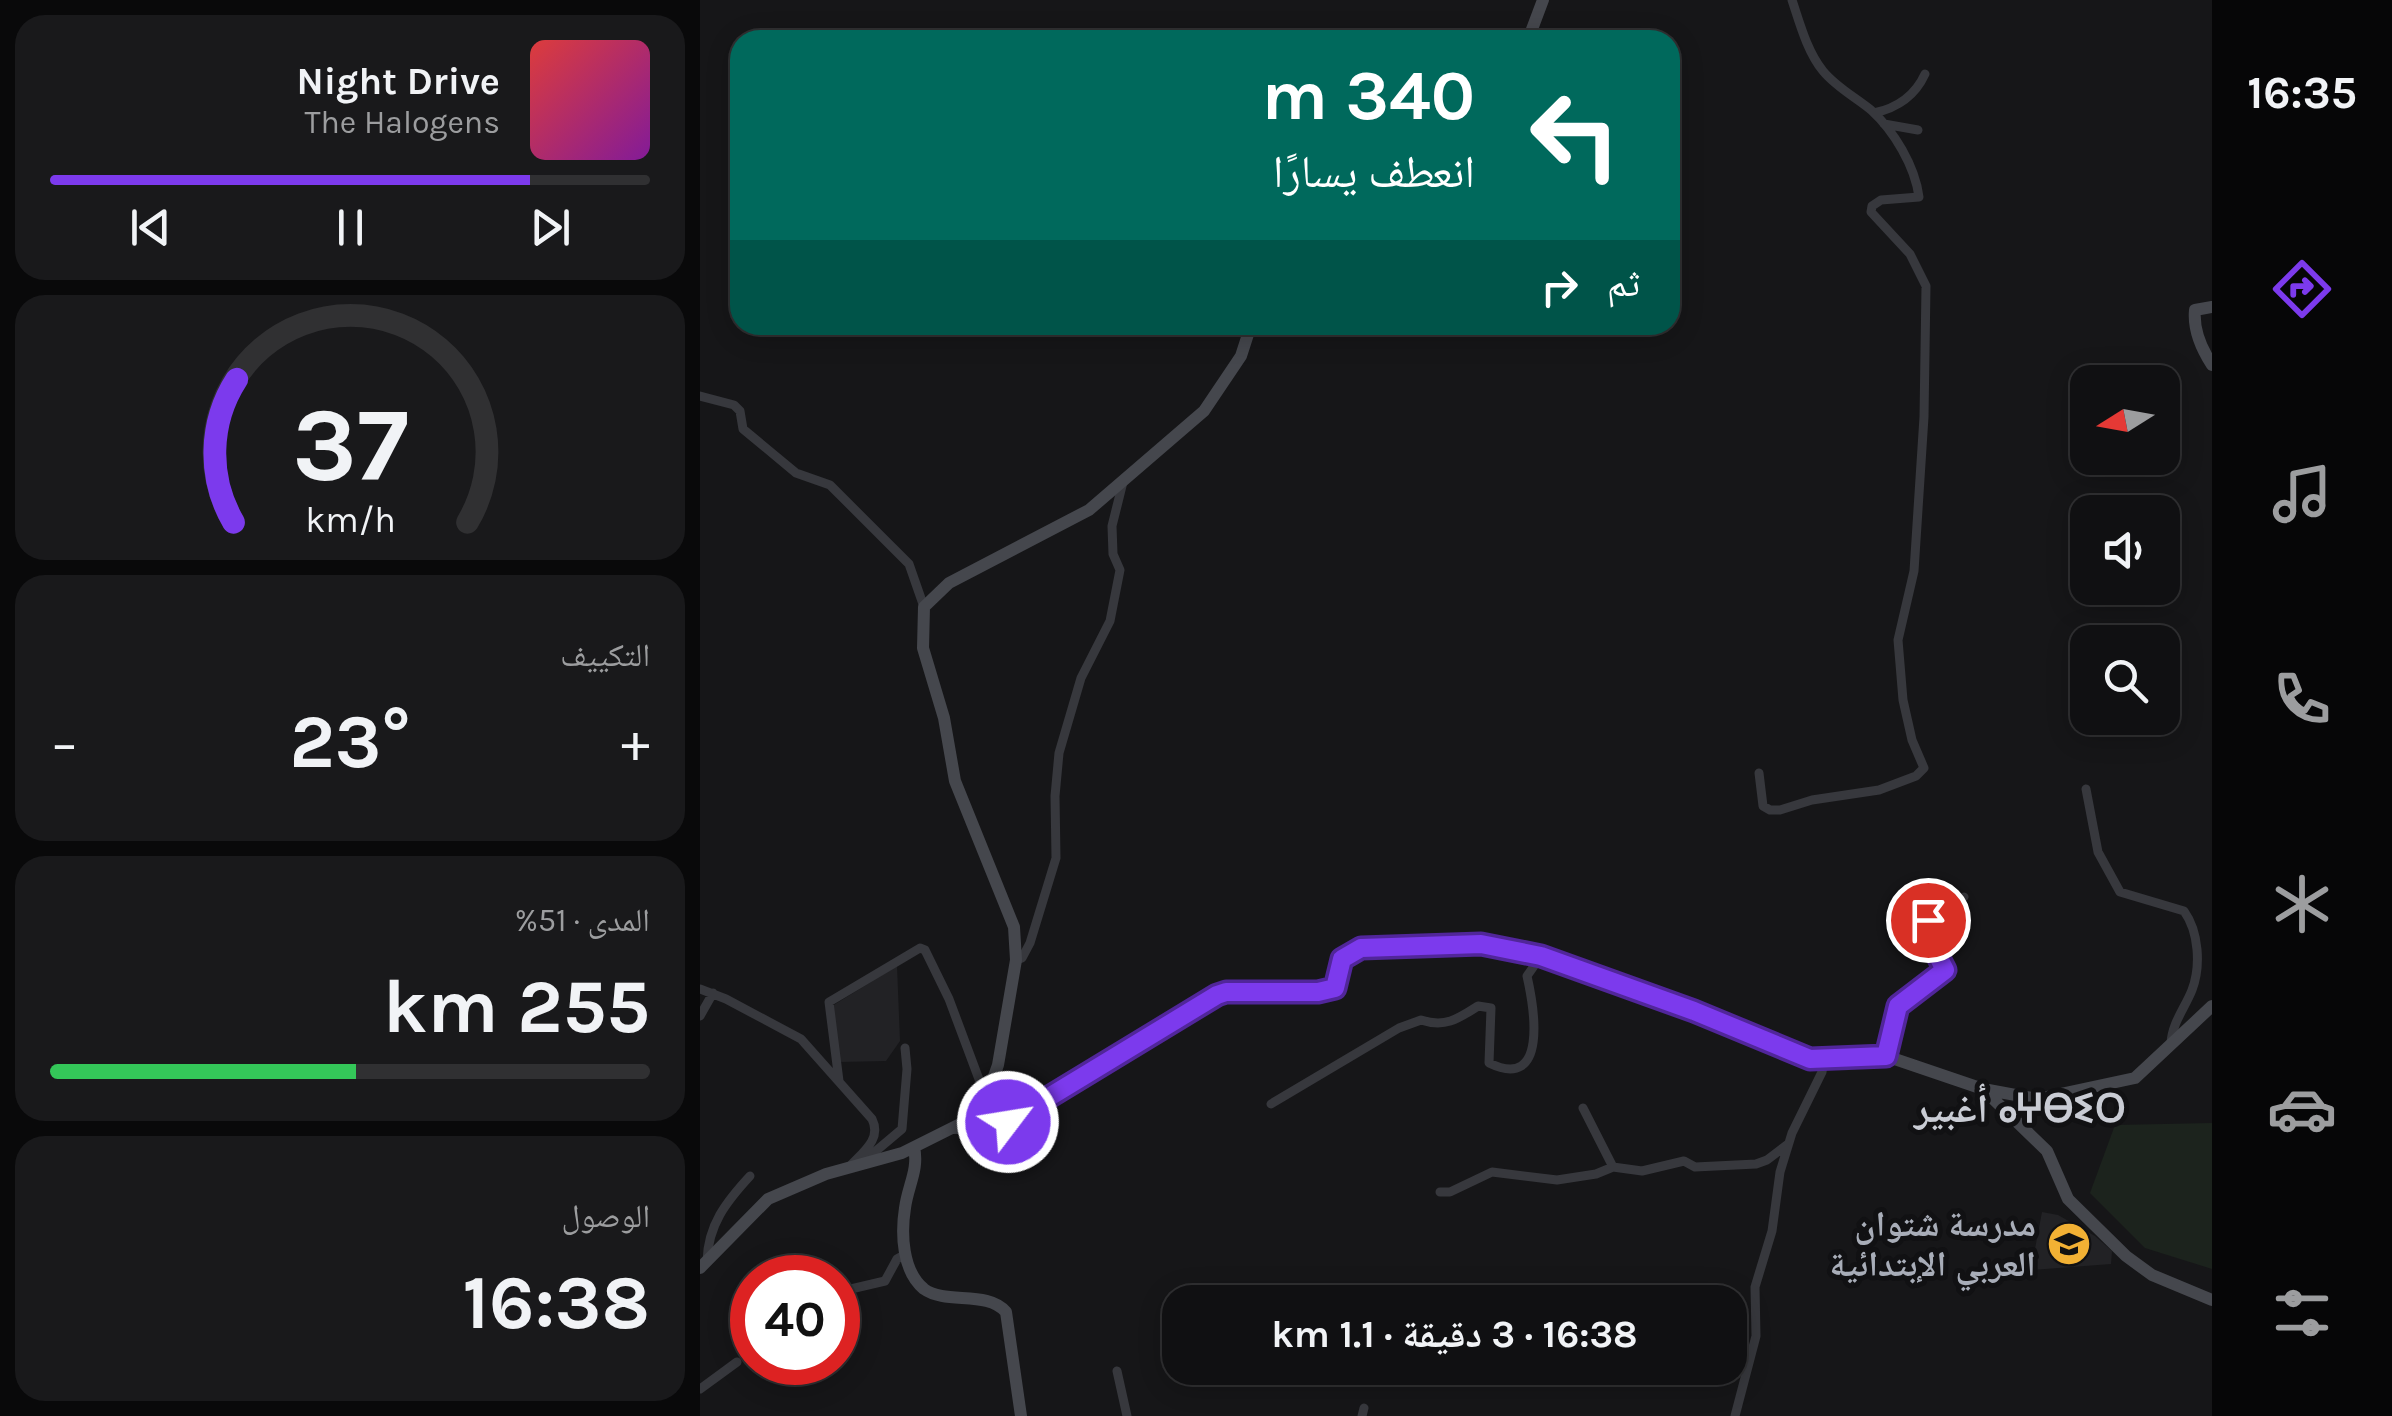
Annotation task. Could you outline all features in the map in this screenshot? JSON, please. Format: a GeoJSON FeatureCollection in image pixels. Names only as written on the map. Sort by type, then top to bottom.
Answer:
{"type":"FeatureCollection","features":[{"type":"Feature","properties":{"kind":"street"},"geometry":{"type":"LineString","coordinates":[[1532,30],[1543,0]]}},
{"type":"Feature","properties":{"kind":"street"},"geometry":{"type":"LineString","coordinates":[[1759,773],[1763,806],[1780,810],[1812,800],[1879,790],[1916,776],[1924,768],[1912,740],[1903,700],[1898,640],[1914,570],[1924,416],[1926,286],[1910,254],[1871,212],[1872,206],[1881,200],[1919,197],[1911,168],[1884,124],[1820,68],[1810,52],[1792,0]]}},
{"type":"Feature","properties":{"kind":"street"},"geometry":{"type":"LineString","coordinates":[[1874,113],[1910,96],[1925,74]]}},
{"type":"Feature","properties":{"kind":"street"},"geometry":{"type":"LineString","coordinates":[[1884,124],[1918,130]]}},
{"type":"Feature","properties":{"kind":"street"},"geometry":{"type":"LineString","coordinates":[[2212,306],[2196,310],[2194,322],[2202,350],[2212,365]]}},
{"type":"Feature","properties":{"kind":"street"},"geometry":{"type":"LineString","coordinates":[[924,607],[948,583],[1089,510],[1204,411],[1241,356],[1248,335]]}},
{"type":"Feature","properties":{"kind":"street"},"geometry":{"type":"LineString","coordinates":[[700,396],[734,405],[740,411],[744,429],[772,449],[798,476],[830,485],[909,564],[924,607],[921,632],[925,658],[944,718],[955,781],[974,835],[1010,911],[1016,960],[998,1065],[986,1098],[968,1120],[914,1147],[795,1185],[768,1199],[703,1265]]}},
{"type":"Feature","properties":{"kind":"street"},"geometry":{"type":"LineString","coordinates":[[1016,960],[1022,958],[1030,943],[1056,858],[1059,753],[1082,678],[1110,621],[1120,570],[1113,554],[1112,526],[1123,481]]}},
{"type":"Feature","properties":{"kind":"street"},"geometry":{"type":"LineString","coordinates":[[2086,789],[2098,852],[2120,892],[2180,909],[2188,916],[2195,936],[2198,964],[2193,989],[2171,1043]]}},
{"type":"Feature","properties":{"kind":"street"},"geometry":{"type":"LineString","coordinates":[[1886,1056],[1898,1006],[1945,970],[1925,931],[1928,920],[1964,897]]}},
{"type":"Feature","properties":{"kind":"street"},"geometry":{"type":"LineString","coordinates":[[953,1128],[1004,1126],[1217,995],[1335,988],[1342,959],[1361,948],[1481,944],[1541,956],[1694,1011],[1810,1059],[1886,1056],[1983,1089],[2049,1099],[2130,1081],[2212,1006]]}},
{"type":"Feature","properties":{"kind":"street"},"geometry":{"type":"LineString","coordinates":[[839,1081],[829,1002],[920,948],[925,950],[949,998],[986,1098]]}},
{"type":"Feature","properties":{"kind":"street"},"geometry":{"type":"LineString","coordinates":[[1270,1104],[1399,1028],[1421,1020],[1448,1024],[1478,1006],[1490,1008],[1489,1063],[1501,1069],[1514,1069],[1526,1060],[1537,1038],[1526,976],[1541,956]]}},
{"type":"Feature","properties":{"kind":"street"},"geometry":{"type":"LineString","coordinates":[[700,989],[802,1040],[839,1081],[876,1126],[874,1140],[856,1165]]}},
{"type":"Feature","properties":{"kind":"street"},"geometry":{"type":"LineString","coordinates":[[700,1016],[713,993]]}},
{"type":"Feature","properties":{"kind":"street"},"geometry":{"type":"LineString","coordinates":[[856,1165],[902,1129],[905,1048]]}},
{"type":"Feature","properties":{"kind":"street"},"geometry":{"type":"LineString","coordinates":[[1735,1416],[1756,1336],[1754,1288],[1772,1232],[1780,1172],[1822,1072],[1824,1058]]}},
{"type":"Feature","properties":{"kind":"street"},"geometry":{"type":"LineString","coordinates":[[1983,1089],[2047,1151],[2068,1199],[2126,1256],[2152,1275],[2212,1300]]}},
{"type":"Feature","properties":{"kind":"street"},"geometry":{"type":"LineString","coordinates":[[1583,1108],[1613,1167]]}},
{"type":"Feature","properties":{"kind":"street"},"geometry":{"type":"LineString","coordinates":[[1440,1192],[1450,1192],[1492,1172],[1557,1180],[1613,1167],[1642,1171],[1684,1162],[1695,1166],[1756,1164],[1790,1142]]}},
{"type":"Feature","properties":{"kind":"street"},"geometry":{"type":"LineString","coordinates":[[914,1147],[916,1170],[905,1204],[906,1254],[916,1279],[932,1293],[1000,1306],[1006,1312],[1022,1416]]}},
{"type":"Feature","properties":{"kind":"street"},"geometry":{"type":"LineString","coordinates":[[703,1265],[716,1218],[750,1176]]}},
{"type":"Feature","properties":{"kind":"street"},"geometry":{"type":"LineString","coordinates":[[860,1287],[885,1281],[896,1259],[906,1254]]}},
{"type":"Feature","properties":{"kind":"street"},"geometry":{"type":"LineString","coordinates":[[700,1390],[730,1367]]}},
{"type":"Feature","properties":{"kind":"street"},"geometry":{"type":"LineString","coordinates":[[1116,1371],[1127,1416]]}},
{"type":"Feature","properties":{"kind":"shaded area"},"geometry":{"type":"Polygon","coordinates":[[[897,966],[900,1041],[886,1061],[839,1062],[832,1006],[897,966]]]}},
{"type":"Feature","properties":{"kind":"shaded area"},"geometry":{"type":"Polygon","coordinates":[[[2212,1123],[2212,1269],[2145,1248],[2090,1193],[2115,1125],[2212,1123]]]}},
{"type":"Feature","properties":{"kind":"shaded area","name":"مدرسة شتوان العربي الإبتدائية"},"geometry":{"type":"Polygon","coordinates":[[[2042,1212],[2058,1215],[2095,1236],[2112,1251],[2111,1264],[2031,1270],[2042,1212]]]}},
{"type":"Feature","properties":{"kind":"place","name":"مدرسة شتوان العربي الإبتدائية"},"geometry":{"type":"Point","coordinates":[2069,1244]}},
{"type":"Feature","properties":{"kind":"district","name":"أغبير ⴰⵖⴱⵉⵔ"},"geometry":{"type":"Point","coordinates":[2020,1108]}},
{"type":"Feature","properties":{"kind":"route"},"geometry":{"type":"LineString","coordinates":[[1008,1122],[1217,995],[1335,988],[1342,959],[1361,948],[1481,944],[1541,956],[1694,1011],[1810,1059],[1886,1056],[1898,1006],[1945,970],[1925,931],[1928,920]]}}]}
